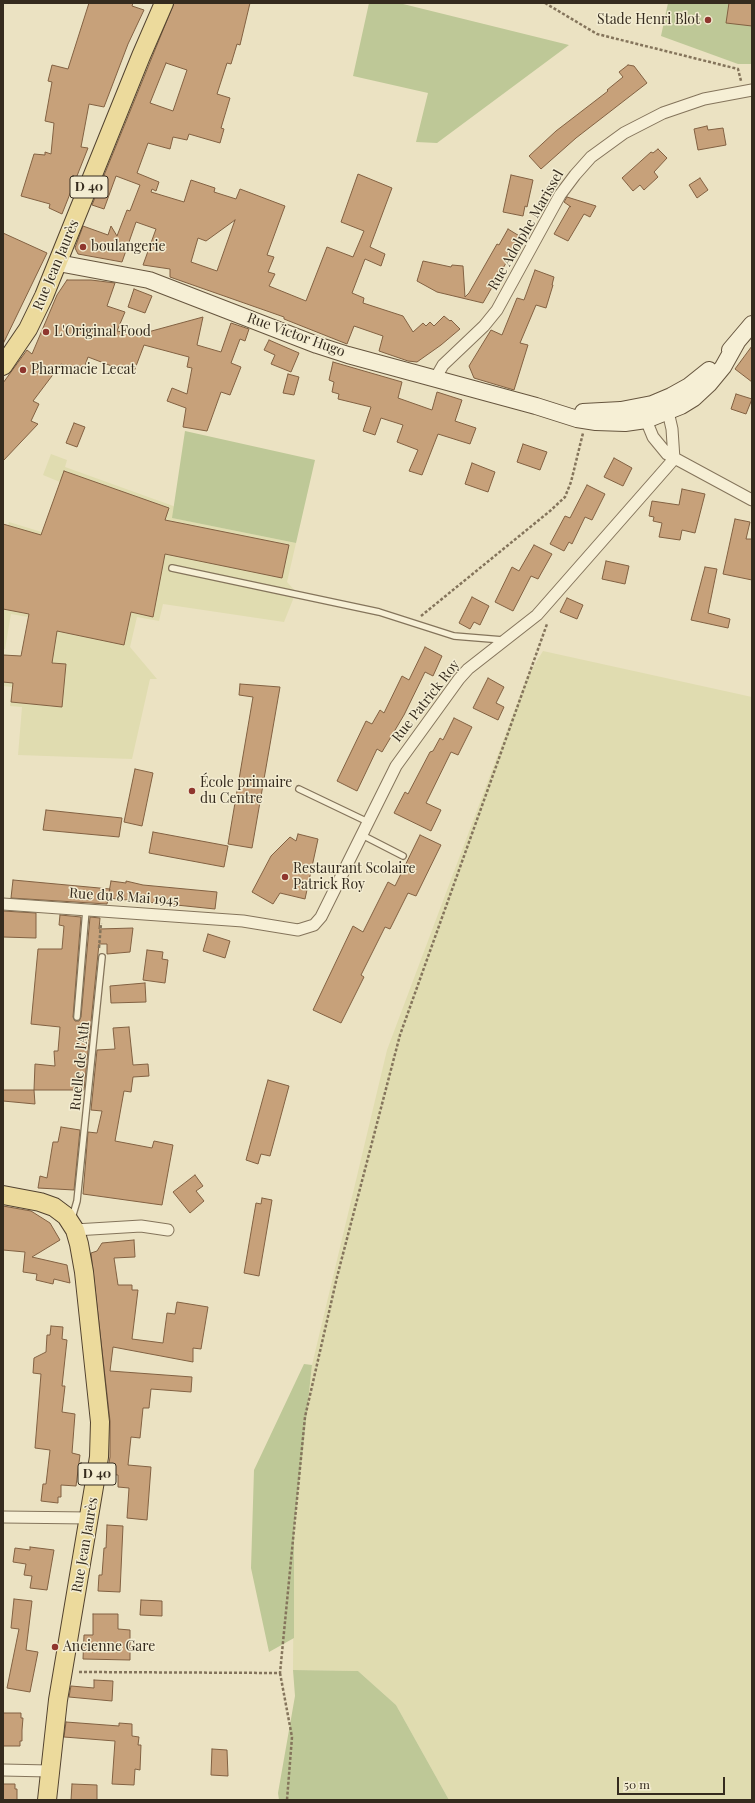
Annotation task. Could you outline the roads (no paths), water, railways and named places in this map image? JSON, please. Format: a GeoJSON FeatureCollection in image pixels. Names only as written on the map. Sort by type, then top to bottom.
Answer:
{"type":"FeatureCollection","features":[{"type":"Feature","properties":{"kind":"main road","name":"Rue Jean Jaurès"},"geometry":{"type":"LineString","coordinates":[[3,366],[31,323],[58,263],[164,3]]}},
{"type":"Feature","properties":{"kind":"main road"},"geometry":{"type":"LineString","coordinates":[[3,1195],[48,1204],[60,1211],[73,1226]]}},
{"type":"Feature","properties":{"kind":"main road","name":"Rue Jean Jaurès"},"geometry":{"type":"LineString","coordinates":[[47,1800],[49,1771],[62,1671],[99,1457],[100,1435],[84,1272],[79,1244],[73,1226]]}},
{"type":"Feature","properties":{"kind":"street","name":"Rue Adolphe Marissel"},"geometry":{"type":"LineString","coordinates":[[435,379],[443,365],[484,326],[497,310],[560,195],[591,157],[624,133],[663,113],[704,99],[748,90]]}},
{"type":"Feature","properties":{"kind":"street","name":"Rue Victor Hugo"},"geometry":{"type":"LineString","coordinates":[[58,263],[150,280],[317,345],[586,421],[614,423],[656,413]]}},
{"type":"Feature","properties":{"kind":"street"},"geometry":{"type":"LineString","coordinates":[[656,413],[694,398],[709,384],[723,367],[738,342],[752,324]]}},
{"type":"Feature","properties":{"kind":"street","name":"Rue Victor Hugo"},"geometry":{"type":"LineString","coordinates":[[536,406],[574,411],[598,412],[632,408],[656,413]]}},
{"type":"Feature","properties":{"kind":"street"},"geometry":{"type":"LineString","coordinates":[[656,413],[673,435],[674,459]]}},
{"type":"Feature","properties":{"kind":"street"},"geometry":{"type":"LineString","coordinates":[[656,413],[657,444],[674,459],[752,500]]}},
{"type":"Feature","properties":{"kind":"street","name":"Rue Patrick Roy"},"geometry":{"type":"LineString","coordinates":[[243,921],[298,930],[314,925],[322,917],[396,766],[459,679],[468,669],[532,620],[674,459]]}},
{"type":"Feature","properties":{"kind":"street","name":"Rue du 8 Mai 1945"},"geometry":{"type":"LineString","coordinates":[[3,904],[243,921]]}},
{"type":"Feature","properties":{"kind":"street"},"geometry":{"type":"LineString","coordinates":[[73,1226],[141,1226],[168,1230]]}},
{"type":"Feature","properties":{"kind":"street"},"geometry":{"type":"LineString","coordinates":[[3,1517],[89,1518]]}},
{"type":"Feature","properties":{"kind":"street"},"geometry":{"type":"LineString","coordinates":[[3,1770],[49,1771]]}},
{"type":"Feature","properties":{"kind":"lane"},"geometry":{"type":"LineString","coordinates":[[172,568],[325,600],[414,623],[454,636],[505,640]]}},
{"type":"Feature","properties":{"kind":"lane"},"geometry":{"type":"LineString","coordinates":[[299,789],[368,822]]}},
{"type":"Feature","properties":{"kind":"lane"},"geometry":{"type":"LineString","coordinates":[[362,835],[403,856]]}},
{"type":"Feature","properties":{"kind":"lane"},"geometry":{"type":"LineString","coordinates":[[77,1017],[86,910]]}},
{"type":"Feature","properties":{"kind":"lane","name":"Ruelle de l'Ath"},"geometry":{"type":"LineString","coordinates":[[73,1226],[78,1201],[102,957]]}},
{"type":"Feature","properties":{"kind":"place","name":"Stade Henri Blot"},"geometry":{"type":"Point","coordinates":[708,20]}},
{"type":"Feature","properties":{"kind":"place","name":"boulangerie"},"geometry":{"type":"Point","coordinates":[83,247]}},
{"type":"Feature","properties":{"kind":"place","name":"L'Original Food"},"geometry":{"type":"Point","coordinates":[46,332]}},
{"type":"Feature","properties":{"kind":"place","name":"Pharmacie Lecat"},"geometry":{"type":"Point","coordinates":[23,370]}},
{"type":"Feature","properties":{"kind":"place","name":"École primaire du Centre"},"geometry":{"type":"Point","coordinates":[192,791]}},
{"type":"Feature","properties":{"kind":"place","name":"Restaurant Scolaire Patrick Roy"},"geometry":{"type":"Point","coordinates":[285,877]}},
{"type":"Feature","properties":{"kind":"place","name":"Ancienne Gare"},"geometry":{"type":"Point","coordinates":[55,1647]}}]}
